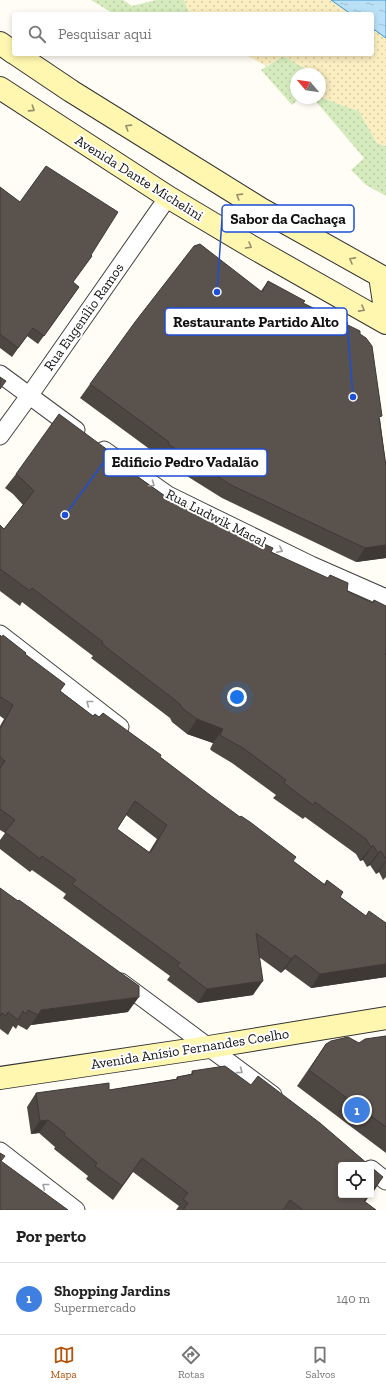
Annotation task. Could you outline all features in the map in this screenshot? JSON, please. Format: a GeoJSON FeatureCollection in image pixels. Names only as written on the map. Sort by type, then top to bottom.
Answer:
{"type":"FeatureCollection","features":[{"type":"Feature","properties":{"kind":"main road"},"geometry":{"type":"LineString","coordinates":[[0,44],[12,51]]}},
{"type":"Feature","properties":{"kind":"main road"},"geometry":{"type":"LineString","coordinates":[[19,56],[70,91],[261,209],[383,278],[386,316]]}},
{"type":"Feature","properties":{"kind":"main road","name":"Avenida Dante Michelini"},"geometry":{"type":"LineString","coordinates":[[0,88],[168,197],[252,247],[386,323]]}},
{"type":"Feature","properties":{"kind":"main road","name":"Avenida Anísio Fernandes Coelho"},"geometry":{"type":"LineString","coordinates":[[0,1078],[384,1019]]}},
{"type":"Feature","properties":{"kind":"street","name":"Rua Eugenílio Ramos"},"geometry":{"type":"LineString","coordinates":[[0,436],[168,197]]}},
{"type":"Feature","properties":{"kind":"street","name":"Rua Ludwik Macal"},"geometry":{"type":"LineString","coordinates":[[0,374],[168,495],[311,565],[386,598]]}},
{"type":"Feature","properties":{"kind":"street"},"geometry":{"type":"LineString","coordinates":[[0,634],[135,739]]}},
{"type":"Feature","properties":{"kind":"street"},"geometry":{"type":"LineString","coordinates":[[108,972],[288,1106]]}},
{"type":"Feature","properties":{"kind":"street"},"geometry":{"type":"LineString","coordinates":[[0,1151],[76,1210]]}},
{"type":"Feature","properties":{"kind":"street"},"geometry":{"type":"LineString","coordinates":[[374,1172],[386,1181]]}},
{"type":"Feature","properties":{"kind":"green space"},"geometry":{"type":"Polygon","coordinates":[[[91,0],[123,0],[132,6],[156,0],[184,0],[189,12],[111,12],[91,0]]]}},
{"type":"Feature","properties":{"kind":"green space"},"geometry":{"type":"Polygon","coordinates":[[[283,56],[304,68],[290,68],[290,103],[261,70],[283,56]]]}},
{"type":"Feature","properties":{"kind":"green space"},"geometry":{"type":"Polygon","coordinates":[[[326,99],[359,111],[377,143],[386,146],[386,196],[366,185],[351,170],[364,158],[318,104],[326,104],[326,99]]]}},
{"type":"Feature","properties":{"kind":"sand"},"geometry":{"type":"Polygon","coordinates":[[[184,0],[331,0],[348,12],[189,12],[184,0]]]}},
{"type":"Feature","properties":{"kind":"sand"},"geometry":{"type":"Polygon","coordinates":[[[374,29],[386,38],[386,146],[377,143],[359,111],[326,99],[326,68],[304,68],[283,56],[374,56],[374,29]]]}},
{"type":"Feature","properties":{"kind":"sand"},"geometry":{"type":"Polygon","coordinates":[[[248,56],[283,56],[266,66],[248,56]]]}},
{"type":"Feature","properties":{"kind":"water"},"geometry":{"type":"Polygon","coordinates":[[[331,0],[386,0],[386,38],[374,29],[374,12],[348,12],[331,0]]]}},
{"type":"Feature","properties":{"kind":"building"},"geometry":{"type":"Polygon","coordinates":[[[46,166],[118,212],[91,255],[92,256],[73,282],[79,287],[44,336],[33,328],[18,348],[0,334],[0,187],[20,202],[46,166]]]}},
{"type":"Feature","properties":{"kind":"building"},"geometry":{"type":"Polygon","coordinates":[[[200,244],[262,292],[268,281],[305,301],[303,303],[360,331],[360,334],[366,338],[372,346],[382,416],[379,417],[386,466],[386,545],[365,548],[231,485],[168,444],[169,442],[90,384],[135,322],[194,246],[200,244]]]}},
{"type":"Feature","properties":{"kind":"building"},"geometry":{"type":"Polygon","coordinates":[[[0,377],[6,381],[0,389],[0,377]]]}},
{"type":"Feature","properties":{"kind":"building"},"geometry":{"type":"Polygon","coordinates":[[[59,414],[124,462],[121,465],[165,496],[167,493],[198,514],[248,540],[251,538],[273,548],[271,552],[328,578],[330,575],[348,583],[347,591],[373,603],[374,600],[386,606],[386,859],[381,851],[378,853],[373,845],[371,847],[366,839],[315,802],[313,805],[284,783],[286,780],[243,748],[220,735],[223,729],[197,719],[182,708],[180,704],[102,644],[103,642],[32,588],[30,591],[0,569],[0,525],[4,529],[34,491],[16,474],[59,414]]]}},
{"type":"Feature","properties":{"kind":"building"},"geometry":{"type":"Polygon","coordinates":[[[0,635],[2,637],[3,635],[26,653],[25,654],[65,684],[60,691],[93,716],[95,714],[99,717],[103,713],[161,755],[160,757],[210,795],[240,817],[241,816],[250,822],[296,857],[293,861],[325,885],[327,880],[343,892],[340,897],[366,916],[369,911],[386,923],[386,964],[320,974],[295,955],[291,959],[256,933],[263,981],[207,989],[177,966],[180,963],[72,884],[76,880],[42,856],[40,859],[5,832],[15,820],[0,809],[0,768],[5,761],[0,757],[0,729],[13,705],[1,697],[0,698],[0,635]],[[135,801],[117,829],[150,853],[167,825],[135,801]]]}},
{"type":"Feature","properties":{"kind":"building"},"geometry":{"type":"Polygon","coordinates":[[[0,888],[139,986],[139,997],[41,1010],[38,1015],[28,1010],[26,1014],[23,1011],[18,1020],[8,1012],[6,1016],[2,1013],[0,1016],[0,888]]]}},
{"type":"Feature","properties":{"kind":"building"},"geometry":{"type":"Polygon","coordinates":[[[386,1036],[386,1127],[309,1070],[326,1044],[331,1041],[348,1037],[359,1043],[365,1039],[386,1036]]]}},
{"type":"Feature","properties":{"kind":"building"},"geometry":{"type":"Polygon","coordinates":[[[225,1066],[251,1085],[258,1076],[320,1123],[366,1162],[338,1162],[338,1198],[366,1198],[364,1201],[376,1210],[303,1210],[290,1200],[283,1210],[183,1210],[188,1203],[183,1199],[188,1193],[142,1158],[122,1186],[95,1166],[97,1163],[64,1135],[65,1133],[48,1120],[40,1121],[36,1093],[109,1083],[109,1090],[178,1079],[177,1077],[193,1074],[192,1071],[225,1066]]]}},
{"type":"Feature","properties":{"kind":"building"},"geometry":{"type":"Polygon","coordinates":[[[0,1153],[5,1156],[1,1161],[68,1210],[0,1210],[0,1153]]]}},
{"type":"Feature","properties":{"kind":"building"},"geometry":{"type":"Polygon","coordinates":[[[374,1170],[383,1177],[374,1188],[374,1170]]]}},
{"type":"Feature","properties":{"kind":"place","name":"Sabor da Cachaça"},"geometry":{"type":"Point","coordinates":[217,292]}},
{"type":"Feature","properties":{"kind":"place","name":"Restaurante Partido Alto"},"geometry":{"type":"Point","coordinates":[353,397]}},
{"type":"Feature","properties":{"kind":"place","name":"Edificio Pedro Vadalão"},"geometry":{"type":"Point","coordinates":[65,515]}},
{"type":"Feature","properties":{"kind":"place","name":"Shopping Jardins"},"geometry":{"type":"Point","coordinates":[357,1110]}}]}
